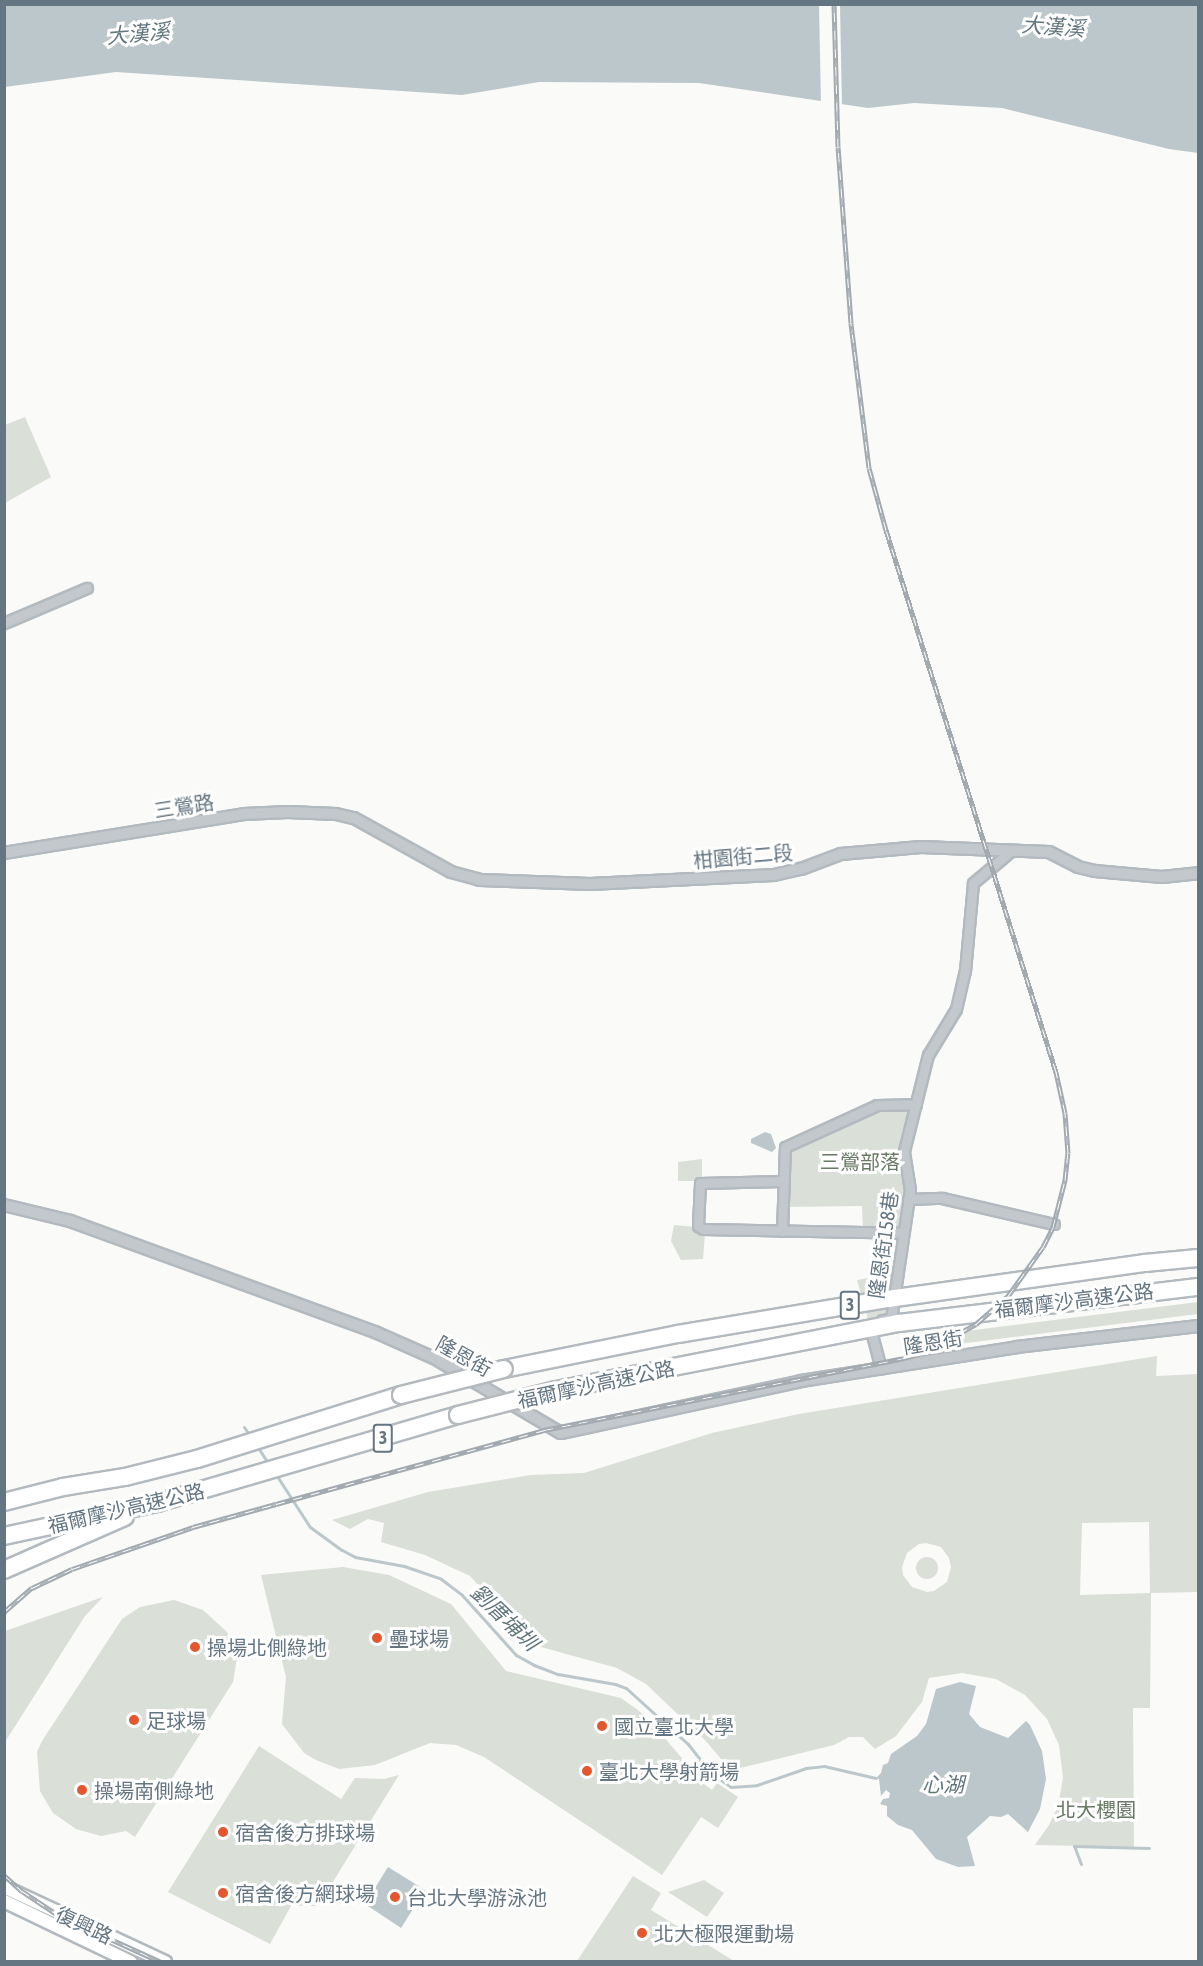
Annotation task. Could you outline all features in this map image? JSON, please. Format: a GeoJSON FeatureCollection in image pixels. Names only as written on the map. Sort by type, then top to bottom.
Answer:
{"type":"FeatureCollection","features":[{"type":"Feature","properties":{"kind":"highway","name":"福爾摩沙高速公路"},"geometry":{"type":"LineString","coordinates":[[4,1502],[63,1487],[125,1477],[197,1459],[401,1395],[504,1369],[678,1334],[894,1298],[1145,1263],[1198,1258]]}},
{"type":"Feature","properties":{"kind":"highway","name":"福爾摩沙高速公路"},"geometry":{"type":"LineString","coordinates":[[4,1536],[157,1503],[308,1461],[458,1415],[556,1390],[870,1329],[975,1312],[1198,1287]]}},
{"type":"Feature","properties":{"kind":"highway"},"geometry":{"type":"LineString","coordinates":[[4,1492],[63,1487]]}},
{"type":"Feature","properties":{"kind":"highway"},"geometry":{"type":"LineString","coordinates":[[4,1570],[157,1503]]}},
{"type":"Feature","properties":{"kind":"main road","name":"復興路"},"geometry":{"type":"LineString","coordinates":[[4,1887],[165,1962]]}},
{"type":"Feature","properties":{"kind":"main road","name":"復興路"},"geometry":{"type":"LineString","coordinates":[[4,1901],[131,1962]]}},
{"type":"Feature","properties":{"kind":"street"},"geometry":{"type":"LineString","coordinates":[[4,623],[87,588]]}},
{"type":"Feature","properties":{"kind":"street","name":"三鶯路"},"geometry":{"type":"LineString","coordinates":[[4,853],[244,814],[336,814],[369,825]]}},
{"type":"Feature","properties":{"kind":"street","name":"柑園街二段"},"geometry":{"type":"LineString","coordinates":[[369,825],[451,872],[480,880],[507,882],[590,884],[774,875],[801,869],[841,854],[921,847],[1049,852],[1078,867],[1095,871],[1162,877],[1198,873]]}},
{"type":"Feature","properties":{"kind":"street","name":"隆恩街158巷"},"geometry":{"type":"LineString","coordinates":[[870,1329],[869,1323],[891,1319],[910,1190],[904,1151],[928,1054],[956,1009],[965,971],[973,883],[1012,850]]}},
{"type":"Feature","properties":{"kind":"street"},"geometry":{"type":"LineString","coordinates":[[782,1231],[785,1147],[877,1105],[916,1104]]}},
{"type":"Feature","properties":{"kind":"street"},"geometry":{"type":"LineString","coordinates":[[782,1181],[700,1183],[698,1226],[704,1229],[903,1233]]}},
{"type":"Feature","properties":{"kind":"street"},"geometry":{"type":"LineString","coordinates":[[908,1199],[942,1198],[1054,1224]]}},
{"type":"Feature","properties":{"kind":"street","name":"隆恩街"},"geometry":{"type":"LineString","coordinates":[[4,1205],[70,1221],[375,1332],[434,1358],[561,1432],[681,1405],[881,1369],[1017,1347],[1198,1326]]}},
{"type":"Feature","properties":{"kind":"street"},"geometry":{"type":"LineString","coordinates":[[870,1329],[881,1369]]}},
{"type":"Feature","properties":{"kind":"green space"},"geometry":{"type":"Polygon","coordinates":[[[25,417],[51,477],[5,503],[5,425],[25,417]]]}},
{"type":"Feature","properties":{"kind":"green space","name":"三鶯部落"},"geometry":{"type":"Polygon","coordinates":[[[916,1104],[904,1151],[910,1190],[903,1233],[863,1232],[862,1206],[782,1207],[783,1153],[877,1105],[916,1104]]]}},
{"type":"Feature","properties":{"kind":"green space"},"geometry":{"type":"Polygon","coordinates":[[[702,1159],[702,1181],[678,1181],[678,1162],[702,1159]]]}},
{"type":"Feature","properties":{"kind":"green space"},"geometry":{"type":"Polygon","coordinates":[[[674,1225],[695,1227],[705,1233],[703,1259],[681,1260],[671,1241],[674,1225]]]}},
{"type":"Feature","properties":{"kind":"green space"},"geometry":{"type":"Polygon","coordinates":[[[897,1273],[891,1319],[869,1323],[857,1280],[897,1273]]]}},
{"type":"Feature","properties":{"kind":"green space"},"geometry":{"type":"Polygon","coordinates":[[[1198,1302],[1198,1314],[919,1349],[942,1334],[1198,1302]]]}},
{"type":"Feature","properties":{"kind":"green space","name":"北大櫻園"},"geometry":{"type":"Polygon","coordinates":[[[1157,1356],[1156,1376],[1198,1374],[1198,1592],[1151,1593],[1150,1708],[1133,1708],[1134,1847],[1035,1845],[1049,1825],[1058,1806],[1063,1778],[1059,1745],[1047,1719],[1025,1695],[996,1679],[962,1673],[929,1678],[922,1702],[896,1736],[875,1749],[863,1737],[849,1737],[834,1745],[736,1769],[722,1760],[705,1740],[646,1684],[617,1668],[541,1647],[522,1634],[470,1576],[425,1555],[381,1542],[384,1523],[368,1519],[350,1529],[332,1520],[428,1492],[531,1475],[584,1473],[712,1433],[799,1414],[1157,1356]],[[1149,1522],[1082,1523],[1080,1595],[1150,1593],[1149,1522]],[[926,1543],[919,1544],[907,1553],[902,1567],[903,1575],[912,1587],[927,1592],[934,1591],[947,1582],[951,1567],[949,1558],[941,1547],[926,1543]]]}},
{"type":"Feature","properties":{"kind":"green space"},"geometry":{"type":"Polygon","coordinates":[[[927,1557],[935,1560],[938,1568],[935,1576],[927,1579],[919,1576],[916,1568],[919,1560],[927,1557]]]}},
{"type":"Feature","properties":{"kind":"green space"},"geometry":{"type":"Polygon","coordinates":[[[343,1567],[389,1575],[451,1604],[506,1671],[621,1698],[638,1710],[657,1729],[704,1784],[712,1790],[717,1783],[738,1797],[718,1828],[701,1817],[662,1875],[484,1757],[456,1745],[430,1743],[375,1765],[339,1769],[316,1760],[304,1753],[282,1724],[286,1677],[261,1575],[343,1567]]]}},
{"type":"Feature","properties":{"kind":"green space"},"geometry":{"type":"Polygon","coordinates":[[[103,1597],[85,1616],[5,1742],[5,1631],[103,1597]]]}},
{"type":"Feature","properties":{"kind":"green space"},"geometry":{"type":"Polygon","coordinates":[[[174,1600],[203,1610],[227,1632],[237,1658],[233,1682],[135,1837],[126,1831],[101,1836],[76,1829],[53,1813],[40,1791],[37,1752],[122,1619],[140,1607],[174,1600]]]}},
{"type":"Feature","properties":{"kind":"green space"},"geometry":{"type":"Polygon","coordinates":[[[259,1746],[341,1799],[355,1778],[384,1779],[399,1775],[318,1906],[291,1906],[270,1944],[168,1892],[259,1746]]]}},
{"type":"Feature","properties":{"kind":"green space","name":"北大極限運動場"},"geometry":{"type":"Polygon","coordinates":[[[633,1876],[661,1893],[651,1910],[734,1961],[577,1961],[633,1876]]]}},
{"type":"Feature","properties":{"kind":"green space"},"geometry":{"type":"Polygon","coordinates":[[[704,1880],[724,1893],[707,1917],[668,1892],[704,1880]]]}},
{"type":"Feature","properties":{"kind":"water","name":"大漢溪"},"geometry":{"type":"Polygon","coordinates":[[[4,5],[1198,5],[1198,153],[1169,149],[1002,108],[914,103],[868,108],[699,83],[539,82],[462,95],[116,72],[5,87],[4,5]]]}},
{"type":"Feature","properties":{"kind":"water"},"geometry":{"type":"Polygon","coordinates":[[[765,1132],[771,1134],[776,1148],[772,1152],[751,1143],[751,1139],[765,1132]]]}},
{"type":"Feature","properties":{"kind":"water","name":"心湖"},"geometry":{"type":"Polygon","coordinates":[[[960,1682],[976,1686],[969,1714],[980,1727],[1008,1738],[1026,1721],[1030,1725],[1042,1751],[1046,1779],[1040,1809],[1028,1832],[1008,1814],[1001,1817],[990,1816],[967,1837],[975,1866],[958,1867],[936,1859],[912,1830],[898,1825],[887,1816],[887,1806],[880,1804],[883,1799],[889,1798],[890,1793],[886,1790],[881,1796],[879,1779],[876,1778],[881,1773],[883,1765],[888,1763],[891,1754],[917,1736],[926,1724],[936,1689],[960,1682]]]}},
{"type":"Feature","properties":{"kind":"water","name":"台北大學游泳池"},"geometry":{"type":"Polygon","coordinates":[[[388,1867],[425,1890],[401,1928],[365,1904],[388,1867]]]}},
{"type":"Feature","properties":{"kind":"pier"},"geometry":{"type":"Polygon","coordinates":[[[819,5],[840,5],[842,108],[821,106],[819,5]]]}},
{"type":"Feature","properties":{"kind":"waterway","name":"劉厝埔圳"},"geometry":{"type":"LineString","coordinates":[[244,1427],[250,1436]]}},
{"type":"Feature","properties":{"kind":"waterway","name":"劉厝埔圳"},"geometry":{"type":"LineString","coordinates":[[257,1446],[270,1466]]}},
{"type":"Feature","properties":{"kind":"waterway","name":"劉厝埔圳"},"geometry":{"type":"LineString","coordinates":[[275,1473],[310,1527],[342,1550],[355,1557],[404,1566],[441,1579],[462,1595],[516,1655],[534,1665],[558,1674],[626,1688],[688,1744],[711,1773],[731,1787],[757,1785],[806,1768],[824,1766],[876,1778]]}},
{"type":"Feature","properties":{"kind":"waterway"},"geometry":{"type":"LineString","coordinates":[[1081,1864],[1074,1846],[1149,1848]]}},
{"type":"Feature","properties":{"kind":"railway"},"geometry":{"type":"LineString","coordinates":[[4,1612],[32,1588],[72,1569],[193,1527],[544,1430],[904,1358],[928,1351],[976,1324],[1008,1296],[1043,1247],[1053,1227],[1065,1180],[1068,1153],[1065,1113],[1056,1072],[886,530],[869,468],[851,323],[838,147],[834,4]]}},
{"type":"Feature","properties":{"kind":"railway"},"geometry":{"type":"LineString","coordinates":[[4,1875],[22,1891],[58,1915],[161,1962]]}},
{"type":"Feature","properties":{"kind":"place","name":"壘球場"},"geometry":{"type":"Point","coordinates":[377,1638]}},
{"type":"Feature","properties":{"kind":"place","name":"操場北側綠地"},"geometry":{"type":"Point","coordinates":[195,1647]}},
{"type":"Feature","properties":{"kind":"place","name":"足球場"},"geometry":{"type":"Point","coordinates":[134,1720]}},
{"type":"Feature","properties":{"kind":"place","name":"國立臺北大學"},"geometry":{"type":"Point","coordinates":[602,1726]}},
{"type":"Feature","properties":{"kind":"place","name":"臺北大學射箭場"},"geometry":{"type":"Point","coordinates":[587,1771]}},
{"type":"Feature","properties":{"kind":"place","name":"操場南側綠地"},"geometry":{"type":"Point","coordinates":[82,1790]}},
{"type":"Feature","properties":{"kind":"place","name":"宿舍後方排球場"},"geometry":{"type":"Point","coordinates":[223,1832]}},
{"type":"Feature","properties":{"kind":"place","name":"宿舍後方網球場"},"geometry":{"type":"Point","coordinates":[223,1893]}},
{"type":"Feature","properties":{"kind":"place","name":"台北大學游泳池"},"geometry":{"type":"Point","coordinates":[395,1897]}},
{"type":"Feature","properties":{"kind":"place","name":"北大極限運動場"},"geometry":{"type":"Point","coordinates":[642,1933]}}]}
